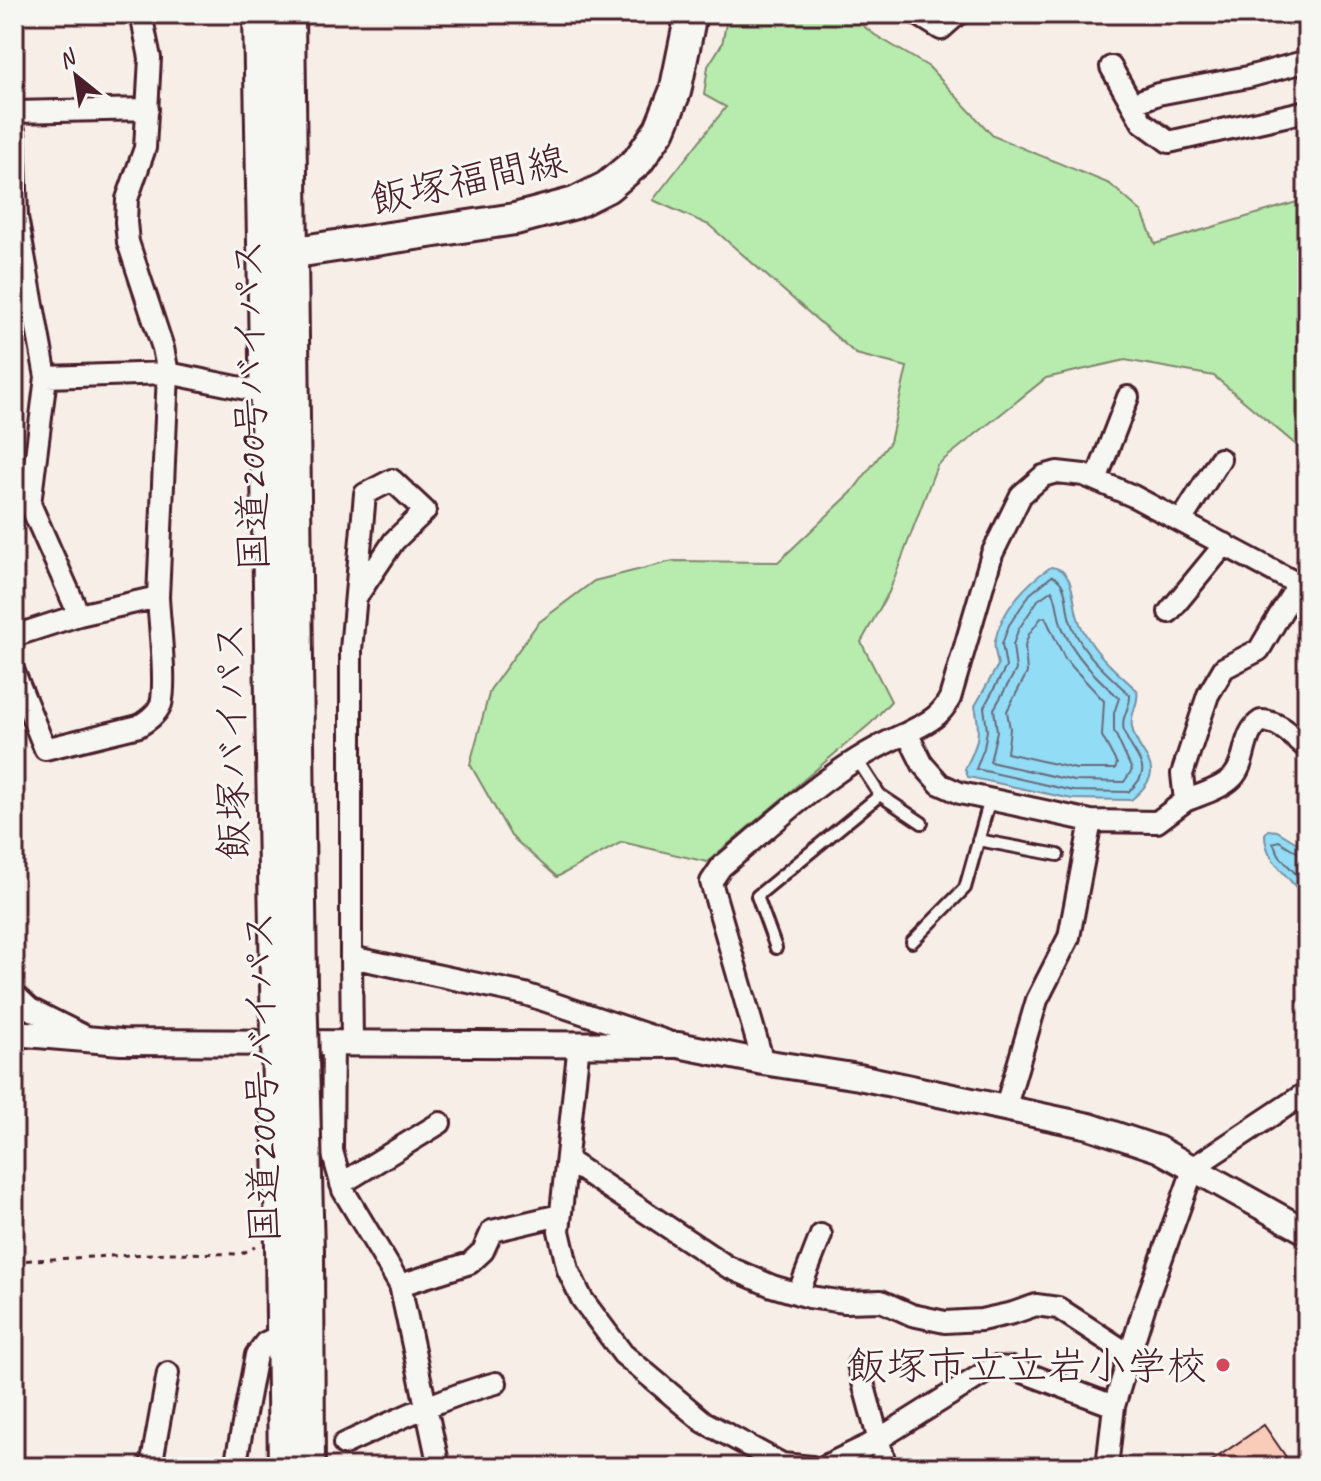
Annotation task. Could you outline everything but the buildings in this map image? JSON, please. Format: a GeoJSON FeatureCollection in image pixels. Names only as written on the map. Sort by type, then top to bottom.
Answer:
{"type":"FeatureCollection","features":[{"type":"Feature","properties":{"kind":"highway"},"geometry":{"type":"LineString","coordinates":[[260,14],[279,395]]}},
{"type":"Feature","properties":{"kind":"highway","name":"国道200号バイパス"},"geometry":{"type":"LineString","coordinates":[[288,14],[289,253],[279,395],[289,984],[281,1244],[308,1467]]}},
{"type":"Feature","properties":{"kind":"highway"},"geometry":{"type":"LineString","coordinates":[[281,1244],[285,1467]]}},
{"type":"Feature","properties":{"kind":"main road","name":"飯塚福間線"},"geometry":{"type":"LineString","coordinates":[[289,253],[515,219],[575,203],[607,187],[638,161],[660,129],[675,92],[691,14]]}},
{"type":"Feature","properties":{"kind":"street"},"geometry":{"type":"LineString","coordinates":[[14,672],[45,749],[139,726],[150,719],[160,706],[158,597],[168,373],[163,348],[128,242],[126,222],[127,199],[145,148],[148,109],[150,58],[141,14]]}},
{"type":"Feature","properties":{"kind":"street"},"geometry":{"type":"LineString","coordinates":[[917,14],[941,29],[958,14]]}},
{"type":"Feature","properties":{"kind":"street"},"geometry":{"type":"LineString","coordinates":[[1132,104],[1158,94],[1248,77],[1307,61]]}},
{"type":"Feature","properties":{"kind":"street"},"geometry":{"type":"LineString","coordinates":[[1111,67],[1142,122],[1169,142],[1307,111]]}},
{"type":"Feature","properties":{"kind":"street"},"geometry":{"type":"LineString","coordinates":[[14,112],[148,109]]}},
{"type":"Feature","properties":{"kind":"street"},"geometry":{"type":"LineString","coordinates":[[14,131],[17,217],[46,377],[30,504],[79,615]]}},
{"type":"Feature","properties":{"kind":"street"},"geometry":{"type":"LineString","coordinates":[[46,377],[168,373],[279,395]]}},
{"type":"Feature","properties":{"kind":"street"},"geometry":{"type":"LineString","coordinates":[[1096,480],[1128,397]]}},
{"type":"Feature","properties":{"kind":"street"},"geometry":{"type":"LineString","coordinates":[[1181,521],[1220,459]]}},
{"type":"Feature","properties":{"kind":"street"},"geometry":{"type":"LineString","coordinates":[[763,1062],[711,882],[721,867],[843,766],[936,718],[950,698],[992,554],[1021,495],[1043,476],[1071,472],[1096,480],[1304,585],[1259,650],[1224,668],[1208,695],[1182,774],[1185,801]]}},
{"type":"Feature","properties":{"kind":"street"},"geometry":{"type":"LineString","coordinates":[[357,596],[394,541],[425,511],[392,480],[365,494],[351,650],[351,957],[332,1151],[341,1184],[400,1285],[439,1467]]}},
{"type":"Feature","properties":{"kind":"street"},"geometry":{"type":"LineString","coordinates":[[1169,612],[1225,544]]}},
{"type":"Feature","properties":{"kind":"street"},"geometry":{"type":"LineString","coordinates":[[14,636],[79,615],[158,597]]}},
{"type":"Feature","properties":{"kind":"street"},"geometry":{"type":"LineString","coordinates":[[907,733],[923,765],[940,784],[960,793],[1091,821],[1157,822],[1185,801],[1230,780],[1237,771],[1249,733],[1261,721],[1283,727],[1307,748]]}},
{"type":"Feature","properties":{"kind":"street"},"geometry":{"type":"LineString","coordinates":[[1006,1106],[1037,1000],[1069,937],[1091,821]]}},
{"type":"Feature","properties":{"kind":"street"},"geometry":{"type":"LineString","coordinates":[[351,957],[525,994],[678,1045],[859,1077],[1089,1126],[1158,1149],[1307,1232]]}},
{"type":"Feature","properties":{"kind":"street"},"geometry":{"type":"LineString","coordinates":[[14,994],[30,1009],[93,1040]]}},
{"type":"Feature","properties":{"kind":"street"},"geometry":{"type":"LineString","coordinates":[[14,1033],[121,1042],[678,1045]]}},
{"type":"Feature","properties":{"kind":"street"},"geometry":{"type":"LineString","coordinates":[[579,1043],[559,1231],[568,1270],[582,1299],[623,1354],[704,1422],[781,1465],[812,1467]]}},
{"type":"Feature","properties":{"kind":"street"},"geometry":{"type":"LineString","coordinates":[[1107,1467],[1114,1406],[1145,1305],[1194,1167],[1307,1092]]}},
{"type":"Feature","properties":{"kind":"street"},"geometry":{"type":"LineString","coordinates":[[341,1184],[440,1123]]}},
{"type":"Feature","properties":{"kind":"street"},"geometry":{"type":"LineString","coordinates":[[567,1160],[728,1267],[772,1286],[845,1302],[881,1301],[912,1315],[945,1322],[981,1320],[1036,1305],[1058,1308],[1130,1355]]}},
{"type":"Feature","properties":{"kind":"street"},"geometry":{"type":"LineString","coordinates":[[400,1285],[470,1263],[483,1251],[492,1231],[560,1215]]}},
{"type":"Feature","properties":{"kind":"street"},"geometry":{"type":"LineString","coordinates":[[798,1294],[821,1235]]}},
{"type":"Feature","properties":{"kind":"street"},"geometry":{"type":"LineString","coordinates":[[235,1467],[256,1355],[265,1343],[283,1334]]}},
{"type":"Feature","properties":{"kind":"street"},"geometry":{"type":"LineString","coordinates":[[858,1364],[886,1467]]}},
{"type":"Feature","properties":{"kind":"street"},"geometry":{"type":"LineString","coordinates":[[823,1467],[878,1440],[994,1367],[1012,1368],[1114,1406]]}},
{"type":"Feature","properties":{"kind":"street"},"geometry":{"type":"LineString","coordinates":[[151,1467],[168,1373]]}},
{"type":"Feature","properties":{"kind":"street"},"geometry":{"type":"LineString","coordinates":[[344,1444],[426,1406],[496,1383]]}},
{"type":"Feature","properties":{"kind":"lane"},"geometry":{"type":"LineString","coordinates":[[856,758],[880,795],[922,823]]}},
{"type":"Feature","properties":{"kind":"lane"},"geometry":{"type":"LineString","coordinates":[[776,948],[757,896],[880,795]]}},
{"type":"Feature","properties":{"kind":"lane"},"geometry":{"type":"LineString","coordinates":[[912,942],[965,888],[990,799]]}},
{"type":"Feature","properties":{"kind":"lane"},"geometry":{"type":"LineString","coordinates":[[978,840],[1058,855]]}},
{"type":"Feature","properties":{"kind":"path"},"geometry":{"type":"LineString","coordinates":[[14,1261],[169,1253],[241,1254],[281,1244]]}},
{"type":"Feature","properties":{"kind":"green space"},"geometry":{"type":"Polygon","coordinates":[[[728,14],[848,14],[875,35],[929,67],[993,136],[1110,184],[1142,212],[1155,244],[1307,199],[1307,454],[1214,376],[1125,360],[1046,378],[937,465],[889,592],[861,642],[891,701],[871,723],[707,862],[622,842],[557,877],[511,836],[470,764],[490,690],[538,623],[594,581],[673,561],[778,562],[851,493],[890,442],[907,367],[856,354],[709,225],[653,200],[726,107],[704,95],[708,66],[722,44],[728,14]]]}},
{"type":"Feature","properties":{"kind":"water"},"geometry":{"type":"Polygon","coordinates":[[[1051,567],[1059,569],[1069,579],[1079,621],[1089,640],[1105,661],[1137,690],[1132,727],[1151,770],[1150,778],[1131,800],[1072,799],[968,777],[965,769],[977,739],[975,706],[998,665],[994,647],[998,630],[1016,599],[1051,567]]]}},
{"type":"Feature","properties":{"kind":"water"},"geometry":{"type":"Polygon","coordinates":[[[1268,830],[1277,831],[1307,849],[1307,903],[1269,854],[1265,834],[1268,830]]]}},
{"type":"Feature","properties":{"kind":"place","name":"飯塚市立立岩小学校"},"geometry":{"type":"Point","coordinates":[1223,1365]}}]}
